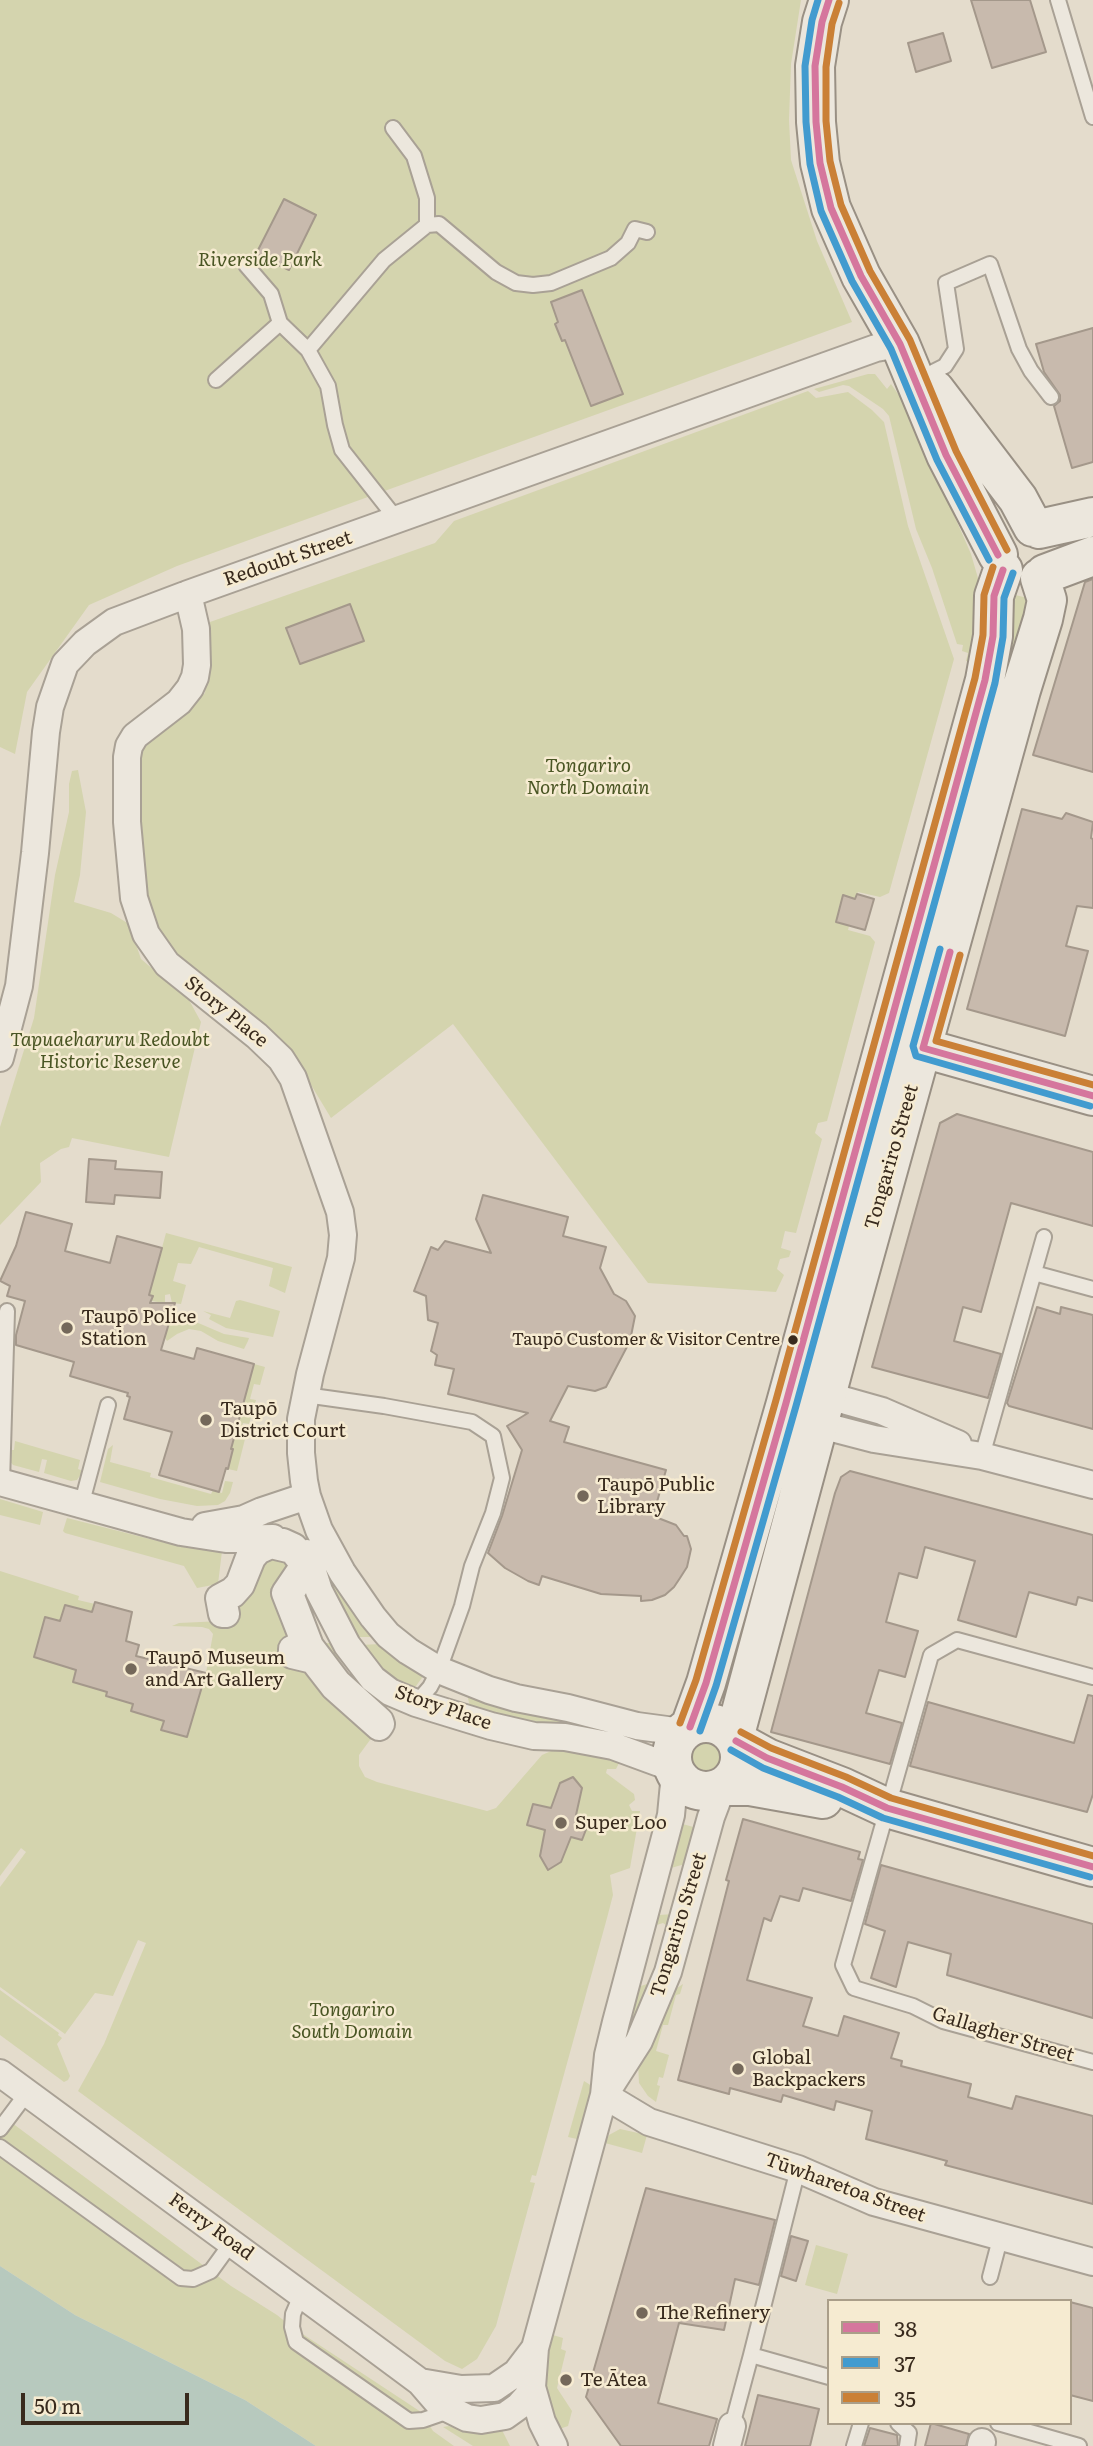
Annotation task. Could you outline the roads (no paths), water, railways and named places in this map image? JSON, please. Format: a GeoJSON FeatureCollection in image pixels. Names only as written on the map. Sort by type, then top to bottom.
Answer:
{"type":"FeatureCollection","features":[{"type":"Feature","properties":{"kind":"street"},"geometry":{"type":"LineString","coordinates":[[829,0],[822,22],[815,66],[820,163],[831,208],[861,276],[900,344],[946,455],[1000,563],[1010,577],[1030,581],[1093,556]]}},
{"type":"Feature","properties":{"kind":"street"},"geometry":{"type":"LineString","coordinates":[[900,344],[1018,499],[1036,528],[1047,536],[1054,555],[1051,565],[1042,576]]}},
{"type":"Feature","properties":{"kind":"street","name":"Redoubt Street"},"geometry":{"type":"LineString","coordinates":[[0,1058],[19,986],[46,732],[56,687],[65,664],[85,643],[114,622],[188,594],[876,348],[900,344]]}},
{"type":"Feature","properties":{"kind":"street"},"geometry":{"type":"LineString","coordinates":[[1000,563],[999,545],[1004,536],[1013,529],[1023,526],[1036,528],[1093,517]]}},
{"type":"Feature","properties":{"kind":"street","name":"Tongariro Street"},"geometry":{"type":"LineString","coordinates":[[735,1740],[886,1037],[985,680],[993,636],[994,596],[1000,563]]}},
{"type":"Feature","properties":{"kind":"street","name":"Tongariro Street"},"geometry":{"type":"LineString","coordinates":[[532,2387],[535,2348],[604,2095],[608,2055],[668,1827],[680,1750],[805,1405],[923,1048],[1043,619],[1047,600],[1042,576]]}},
{"type":"Feature","properties":{"kind":"street","name":"Story Place"},"geometry":{"type":"LineString","coordinates":[[188,594],[196,629],[195,677],[187,694],[179,702],[135,736],[127,757],[127,822],[134,898],[146,934],[167,964],[257,1036],[281,1059],[293,1078],[332,1186],[342,1223],[343,1245],[305,1395],[300,1437],[319,1591],[358,1662],[373,1679],[390,1692],[416,1703],[491,1726],[534,1736],[586,1741],[630,1751],[680,1750]]}},
{"type":"Feature","properties":{"kind":"street"},"geometry":{"type":"LineString","coordinates":[[886,1037],[1093,1095]]}},
{"type":"Feature","properties":{"kind":"street"},"geometry":{"type":"LineString","coordinates":[[805,1405],[874,1439],[982,1456],[1093,1485]]}},
{"type":"Feature","properties":{"kind":"street"},"geometry":{"type":"LineString","coordinates":[[1,1483],[181,1532],[216,1538],[256,1539],[310,1533]]}},
{"type":"Feature","properties":{"kind":"street"},"geometry":{"type":"LineString","coordinates":[[147,1522],[186,1527],[217,1526],[244,1520],[307,1496]]}},
{"type":"Feature","properties":{"kind":"street","name":"Story Place"},"geometry":{"type":"LineString","coordinates":[[310,1533],[388,1635],[439,1670],[479,1687],[507,1695],[637,1726],[680,1750]]}},
{"type":"Feature","properties":{"kind":"street"},"geometry":{"type":"LineString","coordinates":[[272,1542],[283,1542],[295,1547],[308,1566],[290,1594],[304,1634],[316,1655],[338,1683],[380,1721],[381,1725],[379,1727],[346,1699],[313,1660],[292,1655],[292,1649],[305,1644],[285,1593],[304,1565],[292,1550],[271,1545],[258,1551],[252,1558],[241,1585],[233,1594],[223,1599],[226,1614],[222,1614],[219,1598],[239,1584],[249,1557],[256,1548],[272,1542]]}},
{"type":"Feature","properties":{"kind":"street"},"geometry":{"type":"LineString","coordinates":[[887,1808],[767,1758],[735,1740],[725,1729],[714,1724],[702,1723],[680,1750],[685,1785],[699,1791],[750,1786],[887,1808],[1093,1867]]}},
{"type":"Feature","properties":{"kind":"street"},"geometry":{"type":"LineString","coordinates":[[724,1787],[738,1769],[740,1755],[735,1740]]}},
{"type":"Feature","properties":{"kind":"street","name":"Tongariro Street"},"geometry":{"type":"LineString","coordinates":[[604,2095],[639,2041],[668,1972],[711,1817],[724,1787]]}},
{"type":"Feature","properties":{"kind":"street","name":"Ferry Road"},"geometry":{"type":"LineString","coordinates":[[0,2073],[420,2382],[439,2404],[450,2411]]}},
{"type":"Feature","properties":{"kind":"street","name":"Tūwharetoa Street"},"geometry":{"type":"LineString","coordinates":[[604,2095],[649,2122],[798,2169],[874,2202],[1000,2239],[1093,2262]]}},
{"type":"Feature","properties":{"kind":"street","name":"Ferry Road"},"geometry":{"type":"LineString","coordinates":[[420,2382],[461,2389],[494,2388],[516,2373],[535,2348]]}},
{"type":"Feature","properties":{"kind":"street"},"geometry":{"type":"LineString","coordinates":[[450,2411],[467,2418],[494,2419],[511,2413],[527,2397],[532,2387]]}},
{"type":"Feature","properties":{"kind":"street"},"geometry":{"type":"LineString","coordinates":[[532,2387],[542,2422],[554,2446]]}},
{"type":"Feature","properties":{"kind":"lane"},"geometry":{"type":"LineString","coordinates":[[1058,0],[1093,117]]}},
{"type":"Feature","properties":{"kind":"lane"},"geometry":{"type":"LineString","coordinates":[[393,128],[414,156],[427,198],[427,225]]}},
{"type":"Feature","properties":{"kind":"lane"},"geometry":{"type":"LineString","coordinates":[[308,350],[384,260],[427,225],[439,224],[496,272],[516,283],[533,285],[551,283],[611,258],[628,243],[635,229],[647,232]]}},
{"type":"Feature","properties":{"kind":"lane"},"geometry":{"type":"LineString","coordinates":[[925,376],[945,366],[956,349],[946,283],[990,264],[1019,349],[1031,371],[1051,397]]}},
{"type":"Feature","properties":{"kind":"lane"},"geometry":{"type":"LineString","coordinates":[[246,265],[271,294],[280,323],[308,350],[328,386],[342,450],[398,521]]}},
{"type":"Feature","properties":{"kind":"lane"},"geometry":{"type":"LineString","coordinates":[[216,380],[280,323]]}},
{"type":"Feature","properties":{"kind":"lane"},"geometry":{"type":"LineString","coordinates":[[982,1456],[1044,1237]]}},
{"type":"Feature","properties":{"kind":"lane"},"geometry":{"type":"LineString","coordinates":[[1034,1273],[1093,1289]]}},
{"type":"Feature","properties":{"kind":"lane"},"geometry":{"type":"LineString","coordinates":[[1,1483],[7,1311]]}},
{"type":"Feature","properties":{"kind":"lane"},"geometry":{"type":"LineString","coordinates":[[305,1395],[449,1417],[471,1422],[493,1436],[502,1478],[493,1514],[472,1566],[462,1606],[439,1670],[430,1688],[416,1703]]}},
{"type":"Feature","properties":{"kind":"lane"},"geometry":{"type":"LineString","coordinates":[[81,1506],[108,1405]]}},
{"type":"Feature","properties":{"kind":"lane","name":"Gallagher Street"},"geometry":{"type":"LineString","coordinates":[[1093,1677],[957,1640],[931,1655],[843,1965],[854,1988],[914,2006],[943,2021],[1093,2062]]}},
{"type":"Feature","properties":{"kind":"lane"},"geometry":{"type":"LineString","coordinates":[[0,2129],[27,2093]]}},
{"type":"Feature","properties":{"kind":"lane"},"geometry":{"type":"LineString","coordinates":[[0,2147],[181,2278],[193,2279],[211,2272],[232,2242]]}},
{"type":"Feature","properties":{"kind":"lane"},"geometry":{"type":"LineString","coordinates":[[729,2436],[798,2169]]}},
{"type":"Feature","properties":{"kind":"lane"},"geometry":{"type":"LineString","coordinates":[[990,2277],[1000,2239]]}},
{"type":"Feature","properties":{"kind":"lane"},"geometry":{"type":"LineString","coordinates":[[302,2294],[293,2314],[292,2327],[296,2342],[409,2421],[423,2420],[450,2411]]}},
{"type":"Feature","properties":{"kind":"lane"},"geometry":{"type":"LineString","coordinates":[[751,2356],[827,2376]]}},
{"type":"Feature","properties":{"kind":"lane"},"geometry":{"type":"LineString","coordinates":[[854,2446],[860,2425]]}},
{"type":"Feature","properties":{"kind":"lane"},"geometry":{"type":"LineString","coordinates":[[900,2425],[909,2433],[907,2446]]}},
{"type":"Feature","properties":{"kind":"lane"},"geometry":{"type":"LineString","coordinates":[[987,2437],[1080,2446]]}},
{"type":"Feature","properties":{"kind":"place","name":"Taupō Police Station"},"geometry":{"type":"Point","coordinates":[67,1328]}},
{"type":"Feature","properties":{"kind":"place","name":"Taupō Customer & Visitor Centre"},"geometry":{"type":"Point","coordinates":[793,1340]}},
{"type":"Feature","properties":{"kind":"place","name":"Taupō District Court"},"geometry":{"type":"Point","coordinates":[206,1420]}},
{"type":"Feature","properties":{"kind":"place","name":"Taupō Public Library"},"geometry":{"type":"Point","coordinates":[583,1496]}},
{"type":"Feature","properties":{"kind":"place","name":"Taupō Museum and Art Gallery"},"geometry":{"type":"Point","coordinates":[131,1669]}},
{"type":"Feature","properties":{"kind":"place","name":"Super Loo"},"geometry":{"type":"Point","coordinates":[561,1823]}},
{"type":"Feature","properties":{"kind":"place","name":"Global Backpackers"},"geometry":{"type":"Point","coordinates":[738,2069]}},
{"type":"Feature","properties":{"kind":"place","name":"The Refinery"},"geometry":{"type":"Point","coordinates":[642,2313]}},
{"type":"Feature","properties":{"kind":"place","name":"Te Ātea"},"geometry":{"type":"Point","coordinates":[566,2380]}},
{"type":"Feature","properties":{"kind":"park label","name":"Riverside Park"},"geometry":{"type":"Point","coordinates":[260,260]}},
{"type":"Feature","properties":{"kind":"park label","name":"Tongariro North Domain"},"geometry":{"type":"Point","coordinates":[588,777]}},
{"type":"Feature","properties":{"kind":"park label","name":"Tapuaeharuru Redoubt Historic Reserve"},"geometry":{"type":"Point","coordinates":[110,1051]}},
{"type":"Feature","properties":{"kind":"park label","name":"Tongariro South Domain"},"geometry":{"type":"Point","coordinates":[352,2021]}}]}
